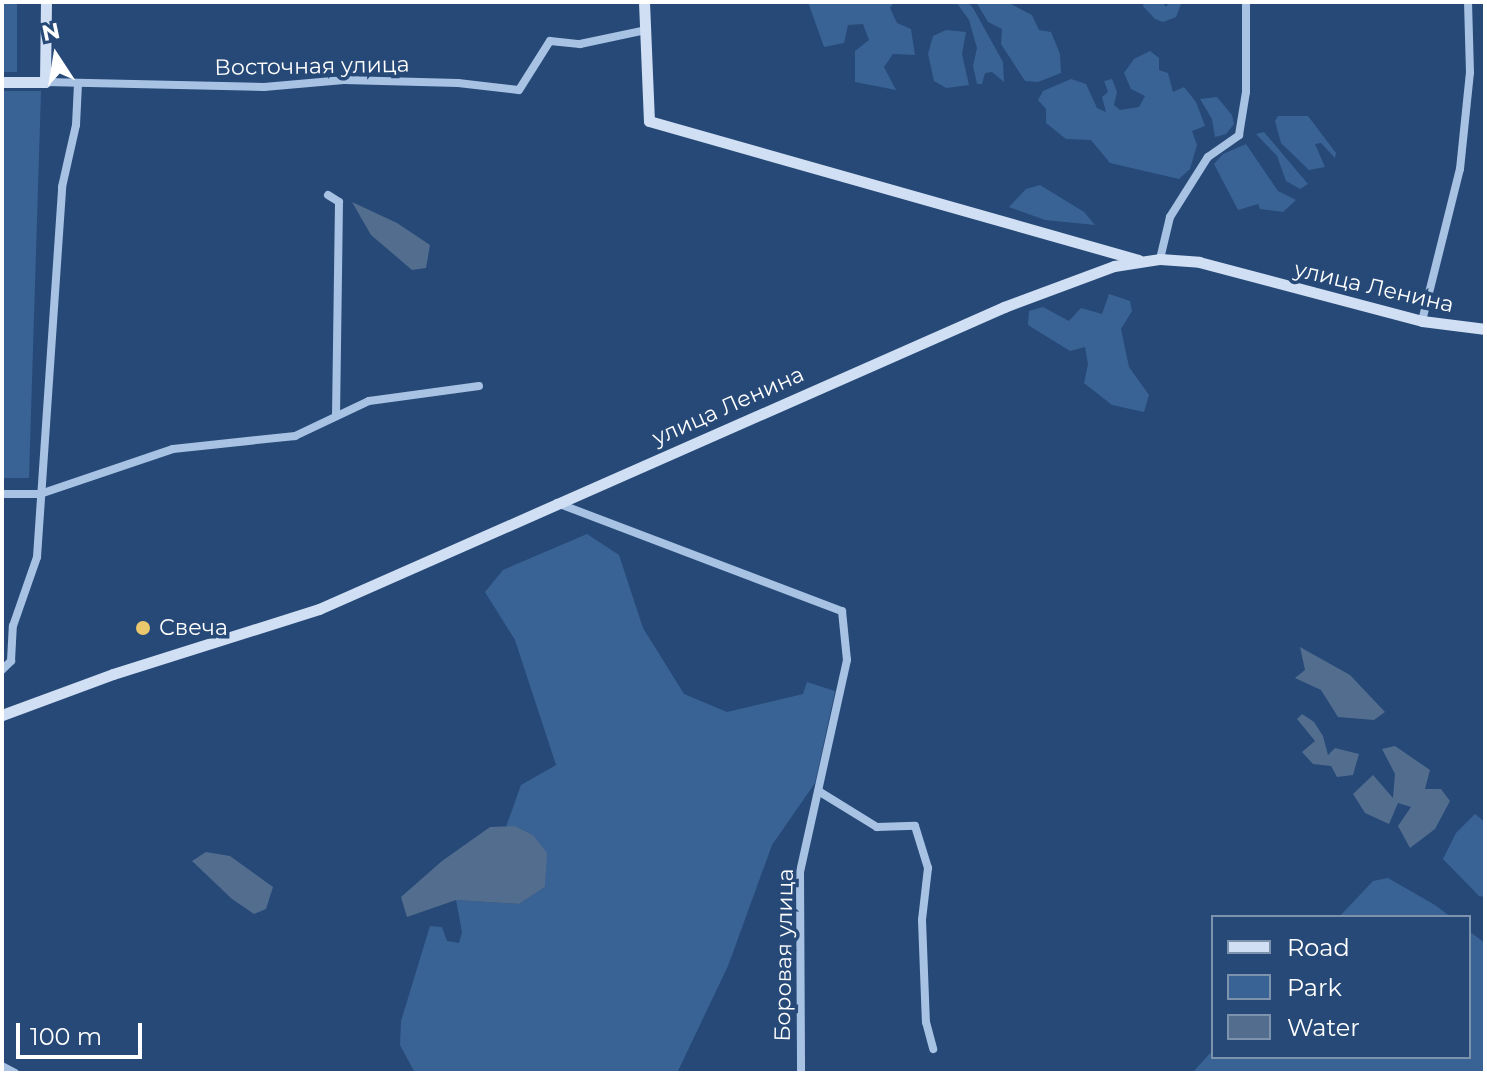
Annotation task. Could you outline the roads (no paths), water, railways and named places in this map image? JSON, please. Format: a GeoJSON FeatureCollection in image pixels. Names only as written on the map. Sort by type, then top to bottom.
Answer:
{"type":"FeatureCollection","features":[{"type":"Feature","properties":{"kind":"street"},"geometry":{"type":"LineString","coordinates":[[2,82],[45,82],[46,2]]}},
{"type":"Feature","properties":{"kind":"street"},"geometry":{"type":"LineString","coordinates":[[644,2],[649,121],[1143,262]]}},
{"type":"Feature","properties":{"kind":"street"},"geometry":{"type":"LineString","coordinates":[[1160,259],[1170,217],[1208,157],[1239,135],[1246,92],[1246,2]]}},
{"type":"Feature","properties":{"kind":"street"},"geometry":{"type":"LineString","coordinates":[[1422,321],[1460,169],[1470,73],[1468,2]]}},
{"type":"Feature","properties":{"kind":"street","name":"Восточная улица"},"geometry":{"type":"LineString","coordinates":[[45,82],[264,87],[344,80],[458,83],[519,90],[550,41],[580,44],[646,30]]}},
{"type":"Feature","properties":{"kind":"street"},"geometry":{"type":"LineString","coordinates":[[2,670],[11,661],[13,626],[37,557],[40,494],[48,435],[48,378],[62,187],[76,125],[78,84]]}},
{"type":"Feature","properties":{"kind":"street"},"geometry":{"type":"LineString","coordinates":[[328,195],[339,202],[336,416]]}},
{"type":"Feature","properties":{"kind":"street","name":"улица Ленина"},"geometry":{"type":"LineString","coordinates":[[2,715],[113,674],[319,609],[1004,307],[1114,266],[1160,259],[1199,262],[1422,321],[1485,329]]}},
{"type":"Feature","properties":{"kind":"street"},"geometry":{"type":"LineString","coordinates":[[2,494],[40,494],[173,449],[295,436],[369,401],[479,386]]}},
{"type":"Feature","properties":{"kind":"street","name":"Боровая улица"},"geometry":{"type":"LineString","coordinates":[[556,502],[842,611],[847,660],[800,872],[801,1073]]}},
{"type":"Feature","properties":{"kind":"street"},"geometry":{"type":"LineString","coordinates":[[820,792],[877,827],[915,826],[928,868],[922,920],[926,1022],[933,1049]]}},
{"type":"Feature","properties":{"kind":"street"},"geometry":{"type":"LineString","coordinates":[[2,1066],[15,1073]]}},
{"type":"Feature","properties":{"kind":"water"},"geometry":{"type":"Polygon","coordinates":[[[352,202],[397,223],[430,245],[426,268],[412,270],[371,235],[352,202]]]}},
{"type":"Feature","properties":{"kind":"water"},"geometry":{"type":"Polygon","coordinates":[[[1300,647],[1350,675],[1385,712],[1374,720],[1338,717],[1321,690],[1295,678],[1305,670],[1300,647]]]}},
{"type":"Feature","properties":{"kind":"water"},"geometry":{"type":"Polygon","coordinates":[[[1302,714],[1314,722],[1323,736],[1328,755],[1335,748],[1359,754],[1353,775],[1337,777],[1331,766],[1313,764],[1302,752],[1315,741],[1297,719],[1302,714]]]}},
{"type":"Feature","properties":{"kind":"water"},"geometry":{"type":"Polygon","coordinates":[[[1395,746],[1430,770],[1425,789],[1441,789],[1450,801],[1435,829],[1410,848],[1398,826],[1411,807],[1398,803],[1389,824],[1365,813],[1353,794],[1373,775],[1393,798],[1395,774],[1382,749],[1395,746]]]}},
{"type":"Feature","properties":{"kind":"water"},"geometry":{"type":"Polygon","coordinates":[[[515,826],[533,835],[547,853],[545,887],[519,904],[456,900],[407,917],[401,897],[442,861],[490,827],[515,826]]]}},
{"type":"Feature","properties":{"kind":"water"},"geometry":{"type":"Polygon","coordinates":[[[206,852],[230,856],[273,887],[266,909],[254,914],[232,899],[192,861],[206,852]]]}},
{"type":"Feature","properties":{"kind":"place","name":"Свеча"},"geometry":{"type":"Point","coordinates":[143,628]}}]}
